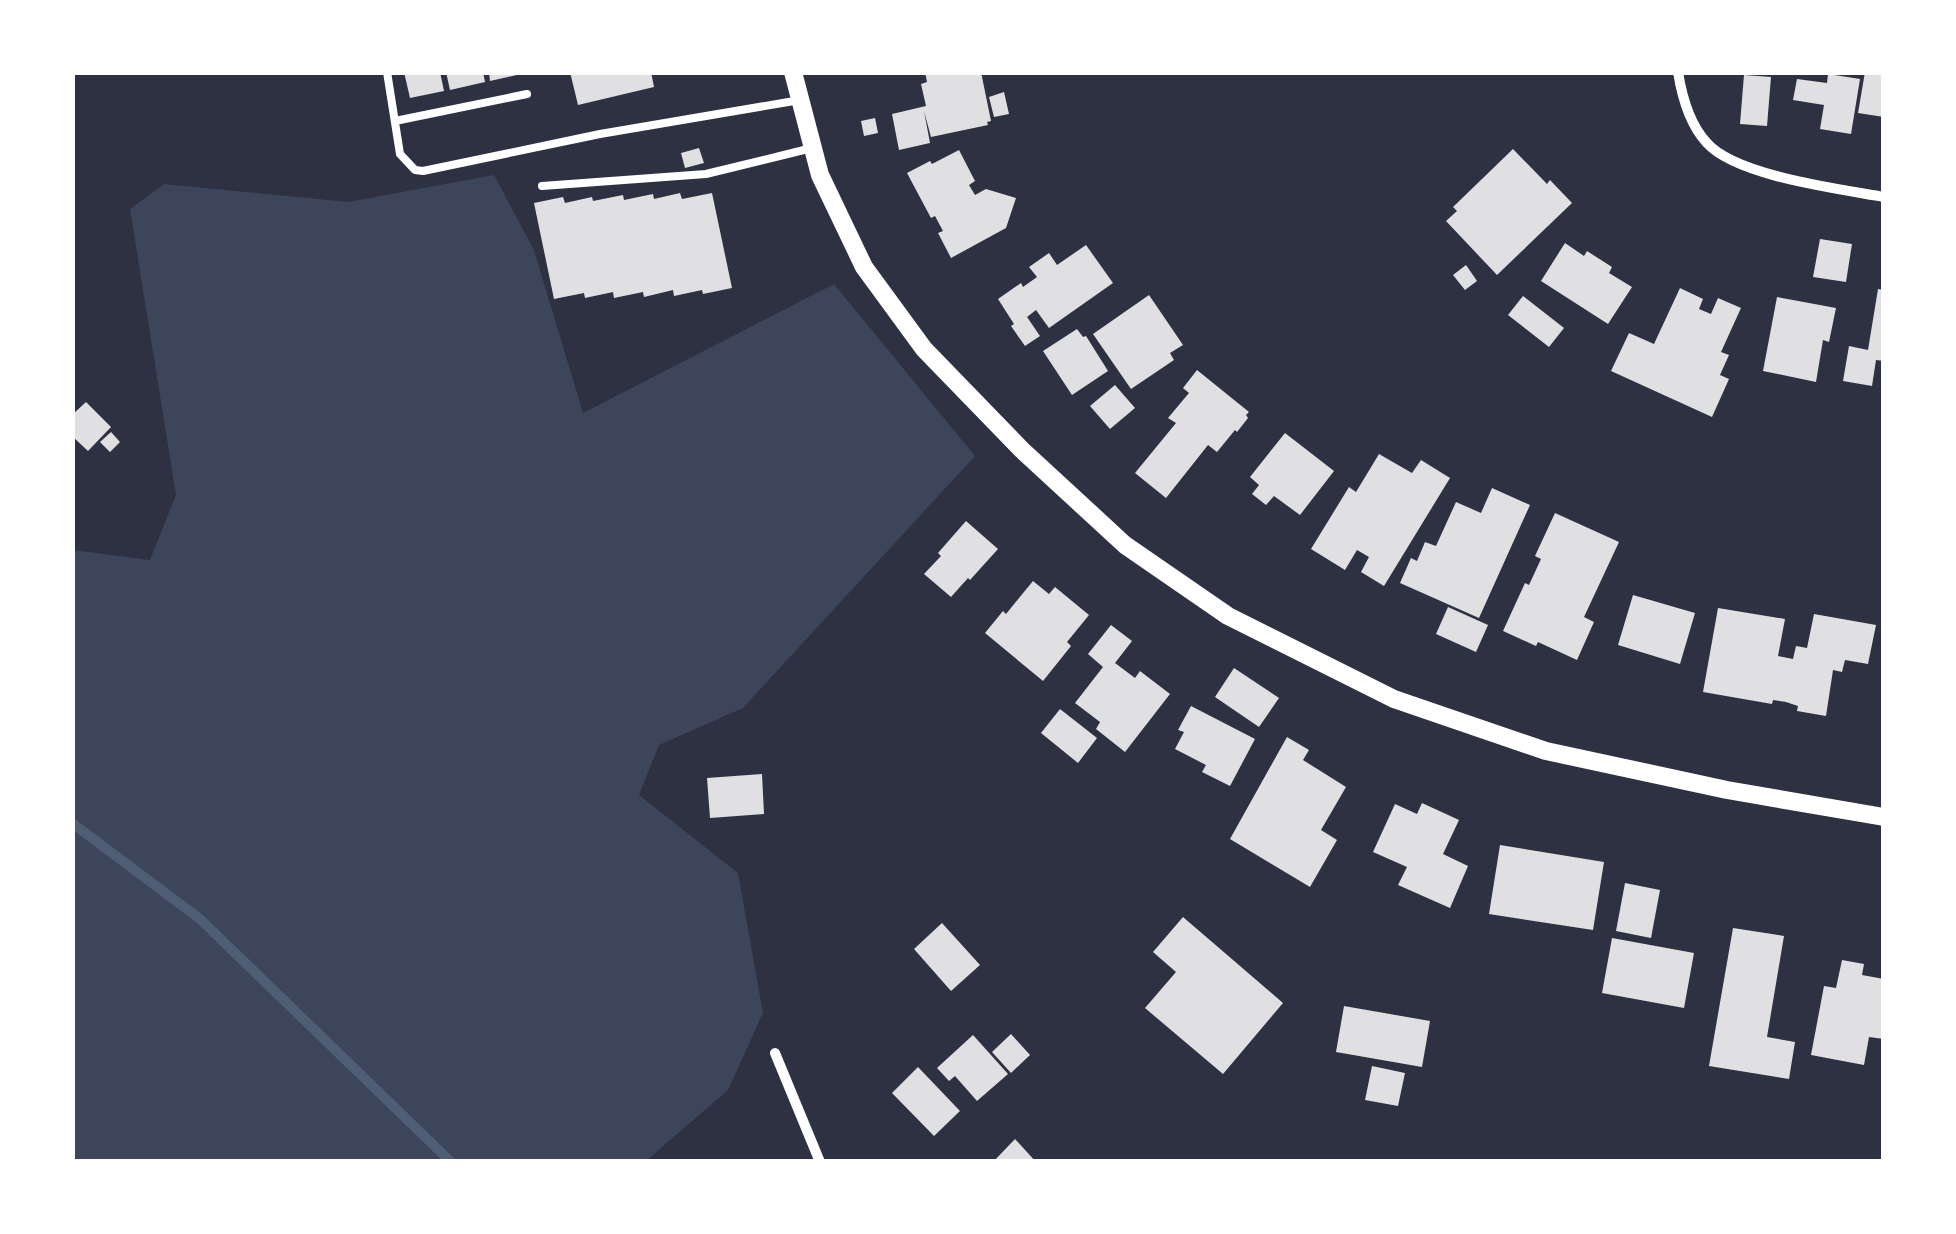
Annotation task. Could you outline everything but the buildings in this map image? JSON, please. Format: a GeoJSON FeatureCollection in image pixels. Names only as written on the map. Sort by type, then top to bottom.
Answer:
{"type":"FeatureCollection","features":[{"type":"Feature","properties":{"kind":"street"},"geometry":{"type":"LineString","coordinates":[[793,72],[820,175],[864,267],[924,349],[1022,450],[1125,545],[1228,616],[1394,699],[1546,750],[1727,790],[1884,817]]}},
{"type":"Feature","properties":{"kind":"street"},"geometry":{"type":"LineString","coordinates":[[1678,72],[1682,102],[1708,144],[1742,166],[1816,185],[1884,196]]}},
{"type":"Feature","properties":{"kind":"street"},"geometry":{"type":"LineString","coordinates":[[776,1054],[820,1162]]}},
{"type":"Feature","properties":{"kind":"lane"},"geometry":{"type":"LineString","coordinates":[[386,72],[400,154],[415,170],[423,172],[600,134],[800,100]]}},
{"type":"Feature","properties":{"kind":"lane"},"geometry":{"type":"LineString","coordinates":[[395,121],[527,94]]}},
{"type":"Feature","properties":{"kind":"lane"},"geometry":{"type":"LineString","coordinates":[[542,186],[706,174],[812,148]]}},
{"type":"Feature","properties":{"kind":"shaded area"},"geometry":{"type":"Polygon","coordinates":[[[494,175],[534,250],[583,413],[834,284],[975,456],[743,708],[659,745],[639,795],[738,873],[763,1013],[728,1090],[646,1161],[73,1161],[73,550],[150,560],[176,495],[130,209],[164,184],[348,202],[494,175]]]}},
{"type":"Feature","properties":{"kind":"waterway"},"geometry":{"type":"LineString","coordinates":[[72,823],[200,919],[451,1162]]}}]}
